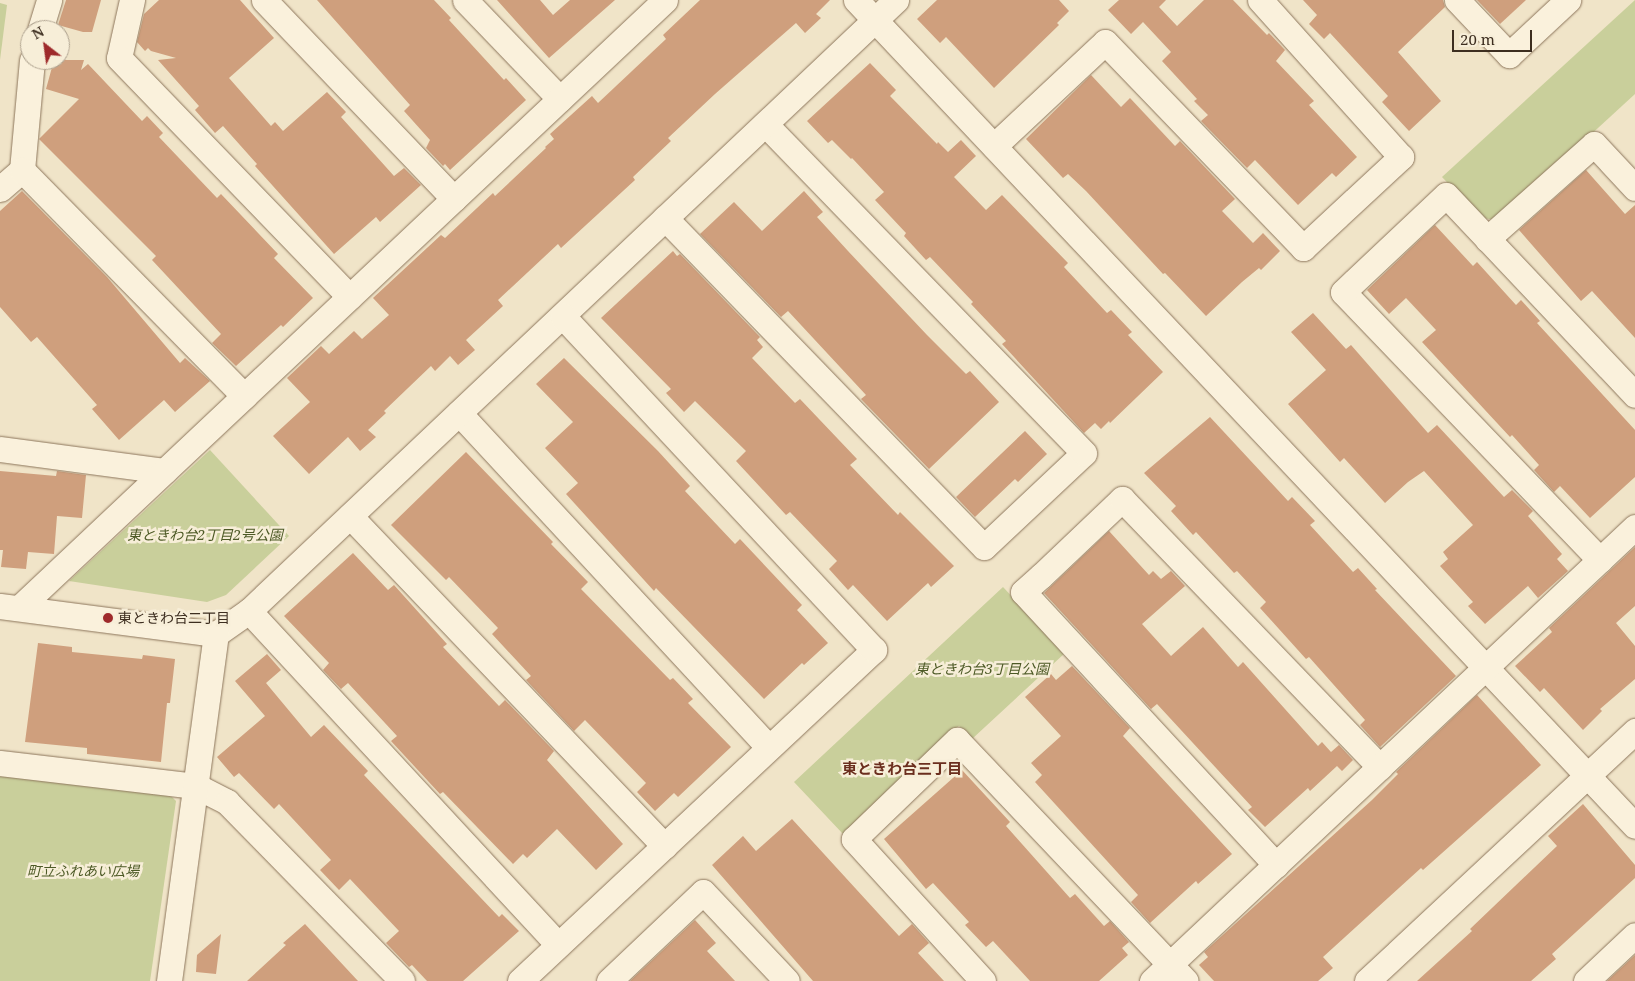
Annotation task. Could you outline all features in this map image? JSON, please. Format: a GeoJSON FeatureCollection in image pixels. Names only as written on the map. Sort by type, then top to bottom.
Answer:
{"type":"FeatureCollection","features":[{"type":"Feature","properties":{"kind":"street"},"geometry":{"type":"LineString","coordinates":[[43,20],[49,0]]}},
{"type":"Feature","properties":{"kind":"street"},"geometry":{"type":"LineString","coordinates":[[132,0],[119,58],[350,297]]}},
{"type":"Feature","properties":{"kind":"street"},"geometry":{"type":"LineString","coordinates":[[264,0],[454,199]]}},
{"type":"Feature","properties":{"kind":"street"},"geometry":{"type":"LineString","coordinates":[[465,0],[560,99]]}},
{"type":"Feature","properties":{"kind":"street"},"geometry":{"type":"LineString","coordinates":[[10,607],[165,471],[664,0]]}},
{"type":"Feature","properties":{"kind":"street"},"geometry":{"type":"LineString","coordinates":[[856,0],[1635,826]]}},
{"type":"Feature","properties":{"kind":"street"},"geometry":{"type":"LineString","coordinates":[[10,607],[216,634],[249,611],[896,0]]}},
{"type":"Feature","properties":{"kind":"street"},"geometry":{"type":"LineString","coordinates":[[994,146],[1106,42],[1303,248],[1401,157],[1260,0]]}},
{"type":"Feature","properties":{"kind":"street"},"geometry":{"type":"LineString","coordinates":[[1457,0],[1509,55],[1568,0]]}},
{"type":"Feature","properties":{"kind":"street"},"geometry":{"type":"LineString","coordinates":[[0,189],[22,170],[31,70]]}},
{"type":"Feature","properties":{"kind":"street"},"geometry":{"type":"LineString","coordinates":[[665,218],[984,547],[1084,453],[764,124]]}},
{"type":"Feature","properties":{"kind":"street"},"geometry":{"type":"LineString","coordinates":[[1487,239],[1594,144],[1635,188]]}},
{"type":"Feature","properties":{"kind":"street"},"geometry":{"type":"LineString","coordinates":[[22,170],[244,396]]}},
{"type":"Feature","properties":{"kind":"street"},"geometry":{"type":"LineString","coordinates":[[1600,560],[1343,292],[1446,195],[1635,395]]}},
{"type":"Feature","properties":{"kind":"street"},"geometry":{"type":"LineString","coordinates":[[520,981],[874,650],[562,316]]}},
{"type":"Feature","properties":{"kind":"street"},"geometry":{"type":"LineString","coordinates":[[459,413],[769,748]]}},
{"type":"Feature","properties":{"kind":"street"},"geometry":{"type":"LineString","coordinates":[[0,449],[165,471]]}},
{"type":"Feature","properties":{"kind":"street"},"geometry":{"type":"LineString","coordinates":[[1276,865],[1023,592],[1122,500],[1380,767]]}},
{"type":"Feature","properties":{"kind":"street"},"geometry":{"type":"LineString","coordinates":[[350,516],[664,846]]}},
{"type":"Feature","properties":{"kind":"street"},"geometry":{"type":"LineString","coordinates":[[1152,981],[1178,972],[1276,865],[1635,527]]}},
{"type":"Feature","properties":{"kind":"street"},"geometry":{"type":"LineString","coordinates":[[249,611],[558,945]]}},
{"type":"Feature","properties":{"kind":"street"},"geometry":{"type":"LineString","coordinates":[[169,981],[216,634]]}},
{"type":"Feature","properties":{"kind":"street"},"geometry":{"type":"LineString","coordinates":[[1367,981],[1635,730]]}},
{"type":"Feature","properties":{"kind":"street"},"geometry":{"type":"LineString","coordinates":[[983,981],[854,839],[957,740],[1178,972]]}},
{"type":"Feature","properties":{"kind":"street"},"geometry":{"type":"LineString","coordinates":[[0,763],[196,786],[228,802],[402,981]]}},
{"type":"Feature","properties":{"kind":"street"},"geometry":{"type":"LineString","coordinates":[[609,981],[703,892],[787,981]]}},
{"type":"Feature","properties":{"kind":"street"},"geometry":{"type":"LineString","coordinates":[[1586,981],[1635,935]]}},
{"type":"Feature","properties":{"kind":"green space"},"geometry":{"type":"Polygon","coordinates":[[[1635,0],[1635,94],[1498,220],[1481,218],[1442,177],[1635,0]]]}},
{"type":"Feature","properties":{"kind":"green space"},"geometry":{"type":"Polygon","coordinates":[[[0,3],[7,5],[0,60],[0,3]]]}},
{"type":"Feature","properties":{"kind":"green space","name":"東ときわ台2丁目2号公園"},"geometry":{"type":"Polygon","coordinates":[[[210,450],[289,536],[226,595],[207,602],[69,581],[210,450]]]}},
{"type":"Feature","properties":{"kind":"green space","name":"東ときわ台3丁目公園"},"geometry":{"type":"Polygon","coordinates":[[[1003,587],[1065,653],[972,739],[959,726],[843,834],[794,782],[1003,587]]]}},
{"type":"Feature","properties":{"kind":"green space","name":"町立ふれあい広場"},"geometry":{"type":"Polygon","coordinates":[[[0,776],[170,795],[176,801],[150,981],[0,981],[0,776]]]}},
{"type":"Feature","properties":{"kind":"building"},"geometry":{"type":"Polygon","coordinates":[[[66,0],[101,0],[92,32],[70,28],[70,20],[60,20],[66,0]]]}},
{"type":"Feature","properties":{"kind":"building"},"geometry":{"type":"Polygon","coordinates":[[[159,0],[240,0],[274,38],[229,78],[271,126],[275,122],[283,131],[327,92],[346,112],[341,117],[394,176],[404,168],[421,185],[380,222],[376,217],[334,254],[255,166],[257,164],[223,126],[215,133],[195,110],[199,106],[158,60],[176,58],[151,51],[148,48],[145,51],[137,42],[144,14],[159,0]]]}},
{"type":"Feature","properties":{"kind":"building"},"geometry":{"type":"Polygon","coordinates":[[[317,0],[434,0],[451,18],[449,20],[504,80],[506,78],[526,100],[450,170],[445,164],[443,166],[426,148],[430,140],[404,111],[410,105],[317,0]]]}},
{"type":"Feature","properties":{"kind":"building"},"geometry":{"type":"Polygon","coordinates":[[[497,0],[540,0],[553,15],[570,0],[615,0],[549,58],[497,0]]]}},
{"type":"Feature","properties":{"kind":"building"},"geometry":{"type":"Polygon","coordinates":[[[700,0],[830,0],[816,14],[821,18],[805,33],[796,23],[668,138],[671,141],[633,177],[635,180],[561,248],[558,244],[498,300],[503,306],[466,340],[475,350],[458,365],[450,356],[435,371],[431,366],[384,411],[386,413],[368,430],[376,437],[360,451],[348,437],[309,474],[273,436],[310,402],[287,378],[321,346],[329,354],[354,331],[362,339],[389,315],[373,298],[441,235],[445,238],[493,193],[495,196],[554,139],[550,134],[592,96],[598,103],[666,39],[663,35],[700,0]]]}},
{"type":"Feature","properties":{"kind":"building"},"geometry":{"type":"Polygon","coordinates":[[[937,0],[1059,0],[1069,11],[1057,23],[1059,25],[994,88],[946,37],[940,43],[917,19],[937,0]]]}},
{"type":"Feature","properties":{"kind":"building"},"geometry":{"type":"Polygon","coordinates":[[[1119,0],[1166,0],[1159,7],[1177,26],[1204,0],[1233,0],[1267,35],[1269,33],[1285,50],[1276,61],[1314,101],[1309,105],[1357,157],[1336,177],[1332,173],[1298,205],[1255,160],[1247,168],[1201,121],[1208,115],[1194,101],[1197,99],[1162,61],[1171,52],[1143,22],[1131,34],[1108,10],[1119,0]]]}},
{"type":"Feature","properties":{"kind":"building"},"geometry":{"type":"Polygon","coordinates":[[[1303,0],[1443,0],[1445,7],[1398,52],[1441,101],[1409,131],[1382,102],[1388,96],[1330,33],[1324,39],[1309,24],[1317,15],[1303,0]]]}},
{"type":"Feature","properties":{"kind":"building"},"geometry":{"type":"Polygon","coordinates":[[[1477,0],[1526,0],[1500,24],[1477,0]]]}},
{"type":"Feature","properties":{"kind":"building"},"geometry":{"type":"Polygon","coordinates":[[[70,60],[84,60],[81,70],[88,64],[142,121],[147,116],[163,133],[159,137],[217,198],[221,194],[278,254],[274,258],[313,298],[283,327],[281,325],[236,366],[212,343],[221,334],[152,260],[156,256],[39,139],[79,99],[46,89],[51,70],[70,70],[70,60]]]}},
{"type":"Feature","properties":{"kind":"building"},"geometry":{"type":"Polygon","coordinates":[[[870,63],[896,90],[890,96],[937,144],[938,142],[948,152],[961,140],[976,156],[954,177],[986,210],[1002,195],[1068,263],[1064,267],[1107,313],[1111,310],[1132,332],[1128,335],[1163,372],[1110,423],[1109,421],[1101,429],[1095,423],[1084,433],[1002,344],[1006,341],[971,304],[973,302],[930,257],[926,260],[904,236],[906,233],[875,200],[884,192],[852,158],[832,140],[828,143],[807,121],[870,63]]]}},
{"type":"Feature","properties":{"kind":"building"},"geometry":{"type":"Polygon","coordinates":[[[1091,75],[1121,107],[1130,98],[1175,146],[1180,141],[1235,199],[1222,211],[1253,243],[1263,233],[1280,251],[1261,270],[1259,268],[1242,282],[1206,316],[1165,273],[1163,274],[1086,191],[1068,174],[1063,178],[1026,139],[1091,75]]]}},
{"type":"Feature","properties":{"kind":"building"},"geometry":{"type":"Polygon","coordinates":[[[1586,170],[1625,214],[1635,205],[1635,338],[1592,291],[1581,301],[1519,230],[1586,170]]]}},
{"type":"Feature","properties":{"kind":"building"},"geometry":{"type":"Polygon","coordinates":[[[22,191],[107,277],[180,363],[185,358],[210,381],[175,412],[164,400],[119,440],[92,409],[97,405],[37,337],[31,342],[0,307],[0,211],[22,191]]]}},
{"type":"Feature","properties":{"kind":"building"},"geometry":{"type":"Polygon","coordinates":[[[804,191],[823,212],[817,217],[848,251],[966,374],[970,371],[999,402],[929,469],[861,399],[866,395],[788,311],[781,317],[700,234],[734,202],[762,231],[804,191]]]}},
{"type":"Feature","properties":{"kind":"building"},"geometry":{"type":"Polygon","coordinates":[[[1435,225],[1473,266],[1477,262],[1516,305],[1521,300],[1540,321],[1537,323],[1635,430],[1635,477],[1590,518],[1560,486],[1554,492],[1534,470],[1539,465],[1512,435],[1510,437],[1422,342],[1436,330],[1406,298],[1389,314],[1367,290],[1435,225]]]}},
{"type":"Feature","properties":{"kind":"building"},"geometry":{"type":"Polygon","coordinates":[[[673,251],[677,256],[680,254],[760,337],[757,340],[763,347],[752,358],[795,403],[800,399],[857,459],[850,465],[898,515],[900,512],[954,566],[931,587],[928,583],[887,621],[853,585],[848,590],[829,569],[837,561],[790,512],[786,515],[736,461],[746,451],[695,401],[684,412],[666,393],[671,389],[601,318],[673,251]]]}},
{"type":"Feature","properties":{"kind":"building"},"geometry":{"type":"Polygon","coordinates":[[[1313,313],[1346,349],[1351,345],[1428,433],[1437,425],[1504,497],[1512,490],[1533,511],[1528,516],[1562,554],[1557,559],[1568,571],[1538,598],[1528,586],[1485,624],[1468,606],[1473,602],[1440,566],[1448,559],[1443,552],[1473,525],[1424,471],[1408,482],[1385,503],[1344,458],[1340,462],[1288,404],[1326,370],[1291,332],[1313,313]]]}},
{"type":"Feature","properties":{"kind":"building"},"geometry":{"type":"Polygon","coordinates":[[[564,358],[658,451],[690,486],[685,491],[735,544],[740,539],[802,605],[797,610],[828,643],[804,665],[802,663],[764,699],[656,588],[654,591],[566,494],[578,483],[545,448],[573,422],[536,384],[564,358]]]}},
{"type":"Feature","properties":{"kind":"building"},"geometry":{"type":"Polygon","coordinates":[[[1210,417],[1288,501],[1292,497],[1315,521],[1310,525],[1353,572],[1358,568],[1377,589],[1375,590],[1456,676],[1380,747],[1360,725],[1365,720],[1309,657],[1306,659],[1260,608],[1266,602],[1237,571],[1234,573],[1196,532],[1193,535],[1171,511],[1176,506],[1144,473],[1210,417]]]}},
{"type":"Feature","properties":{"kind":"building"},"geometry":{"type":"Polygon","coordinates":[[[1025,431],[1047,454],[1018,482],[1015,479],[975,517],[956,497],[1025,431]]]}},
{"type":"Feature","properties":{"kind":"building"},"geometry":{"type":"Polygon","coordinates":[[[466,452],[553,542],[551,544],[588,582],[581,589],[670,680],[673,678],[693,699],[688,703],[731,747],[678,797],[674,793],[655,811],[637,792],[646,783],[585,720],[574,731],[526,680],[531,676],[492,634],[498,628],[449,577],[446,580],[391,525],[466,452]]]}},
{"type":"Feature","properties":{"kind":"building"},"geometry":{"type":"Polygon","coordinates":[[[0,471],[56,476],[57,471],[86,475],[82,518],[57,516],[54,554],[28,552],[26,569],[1,567],[3,550],[0,550],[0,471]]]}},
{"type":"Feature","properties":{"kind":"building"},"geometry":{"type":"Polygon","coordinates":[[[1109,531],[1149,575],[1153,571],[1161,579],[1171,571],[1185,586],[1142,624],[1171,656],[1203,627],[1238,667],[1243,662],[1318,746],[1322,742],[1331,752],[1339,745],[1353,760],[1342,771],[1337,766],[1310,791],[1308,788],[1265,827],[1248,810],[1252,807],[1157,704],[1151,709],[1044,593],[1109,531]]]}},
{"type":"Feature","properties":{"kind":"building"},"geometry":{"type":"Polygon","coordinates":[[[1635,547],[1635,606],[1616,623],[1635,646],[1635,679],[1600,709],[1602,711],[1583,730],[1544,688],[1540,692],[1515,666],[1552,632],[1549,628],[1635,547]]]}},
{"type":"Feature","properties":{"kind":"building"},"geometry":{"type":"Polygon","coordinates":[[[353,553],[388,590],[394,585],[447,644],[443,647],[499,706],[505,700],[554,751],[547,760],[623,844],[596,870],[557,829],[527,858],[523,854],[513,864],[443,792],[440,794],[391,741],[397,736],[348,683],[341,689],[323,670],[329,663],[284,616],[353,553]]]}},
{"type":"Feature","properties":{"kind":"building"},"geometry":{"type":"Polygon","coordinates":[[[38,643],[72,647],[72,652],[142,659],[143,655],[175,659],[170,703],[167,703],[161,762],[87,754],[87,748],[25,742],[38,643]]]}},
{"type":"Feature","properties":{"kind":"building"},"geometry":{"type":"Polygon","coordinates":[[[267,654],[281,670],[266,683],[311,737],[324,725],[368,771],[364,775],[499,917],[502,914],[519,931],[463,981],[427,981],[412,965],[409,967],[386,943],[399,931],[350,879],[339,890],[320,870],[331,860],[279,804],[274,809],[239,773],[234,777],[217,757],[265,716],[235,681],[267,654]]]}},
{"type":"Feature","properties":{"kind":"building"},"geometry":{"type":"Polygon","coordinates":[[[1072,666],[1130,728],[1123,736],[1232,854],[1198,884],[1196,881],[1150,923],[1131,902],[1138,895],[1035,782],[1042,775],[1031,763],[1061,736],[1025,697],[1051,674],[1056,680],[1072,666]]]}},
{"type":"Feature","properties":{"kind":"building"},"geometry":{"type":"Polygon","coordinates":[[[1477,695],[1541,765],[1423,870],[1421,868],[1323,957],[1333,968],[1318,981],[1214,981],[1199,965],[1208,957],[1204,952],[1372,800],[1398,774],[1396,772],[1477,695]]]}},
{"type":"Feature","properties":{"kind":"building"},"geometry":{"type":"Polygon","coordinates":[[[962,770],[1010,822],[1006,826],[1070,898],[1075,894],[1104,926],[1110,921],[1129,942],[1122,948],[1128,955],[1099,981],[1030,981],[993,941],[986,947],[965,925],[969,922],[933,883],[926,889],[884,839],[962,770]]]}},
{"type":"Feature","properties":{"kind":"building"},"geometry":{"type":"Polygon","coordinates":[[[1583,804],[1635,865],[1635,878],[1552,954],[1556,959],[1531,981],[1417,981],[1472,931],[1470,929],[1557,846],[1548,836],[1583,804]]]}},
{"type":"Feature","properties":{"kind":"building"},"geometry":{"type":"Polygon","coordinates":[[[792,819],[899,936],[912,924],[929,943],[918,953],[944,981],[813,981],[712,865],[743,836],[756,851],[792,819]]]}},
{"type":"Feature","properties":{"kind":"building"},"geometry":{"type":"Polygon","coordinates":[[[695,920],[716,943],[707,951],[735,981],[630,981],[695,920]]]}},
{"type":"Feature","properties":{"kind":"building"},"geometry":{"type":"Polygon","coordinates":[[[305,924],[358,981],[247,981],[286,945],[283,943],[305,924]]]}},
{"type":"Feature","properties":{"kind":"building"},"geometry":{"type":"Polygon","coordinates":[[[221,934],[216,974],[196,972],[197,955],[221,934]]]}},
{"type":"Feature","properties":{"kind":"building"},"geometry":{"type":"Polygon","coordinates":[[[1635,955],[1635,981],[1607,981],[1635,955]]]}},
{"type":"Feature","properties":{"kind":"place","name":"東ときわ台二丁目"},"geometry":{"type":"Point","coordinates":[108,618]}},
{"type":"Feature","properties":{"kind":"district","name":"東ときわ台三丁目"},"geometry":{"type":"Point","coordinates":[902,769]}}]}
